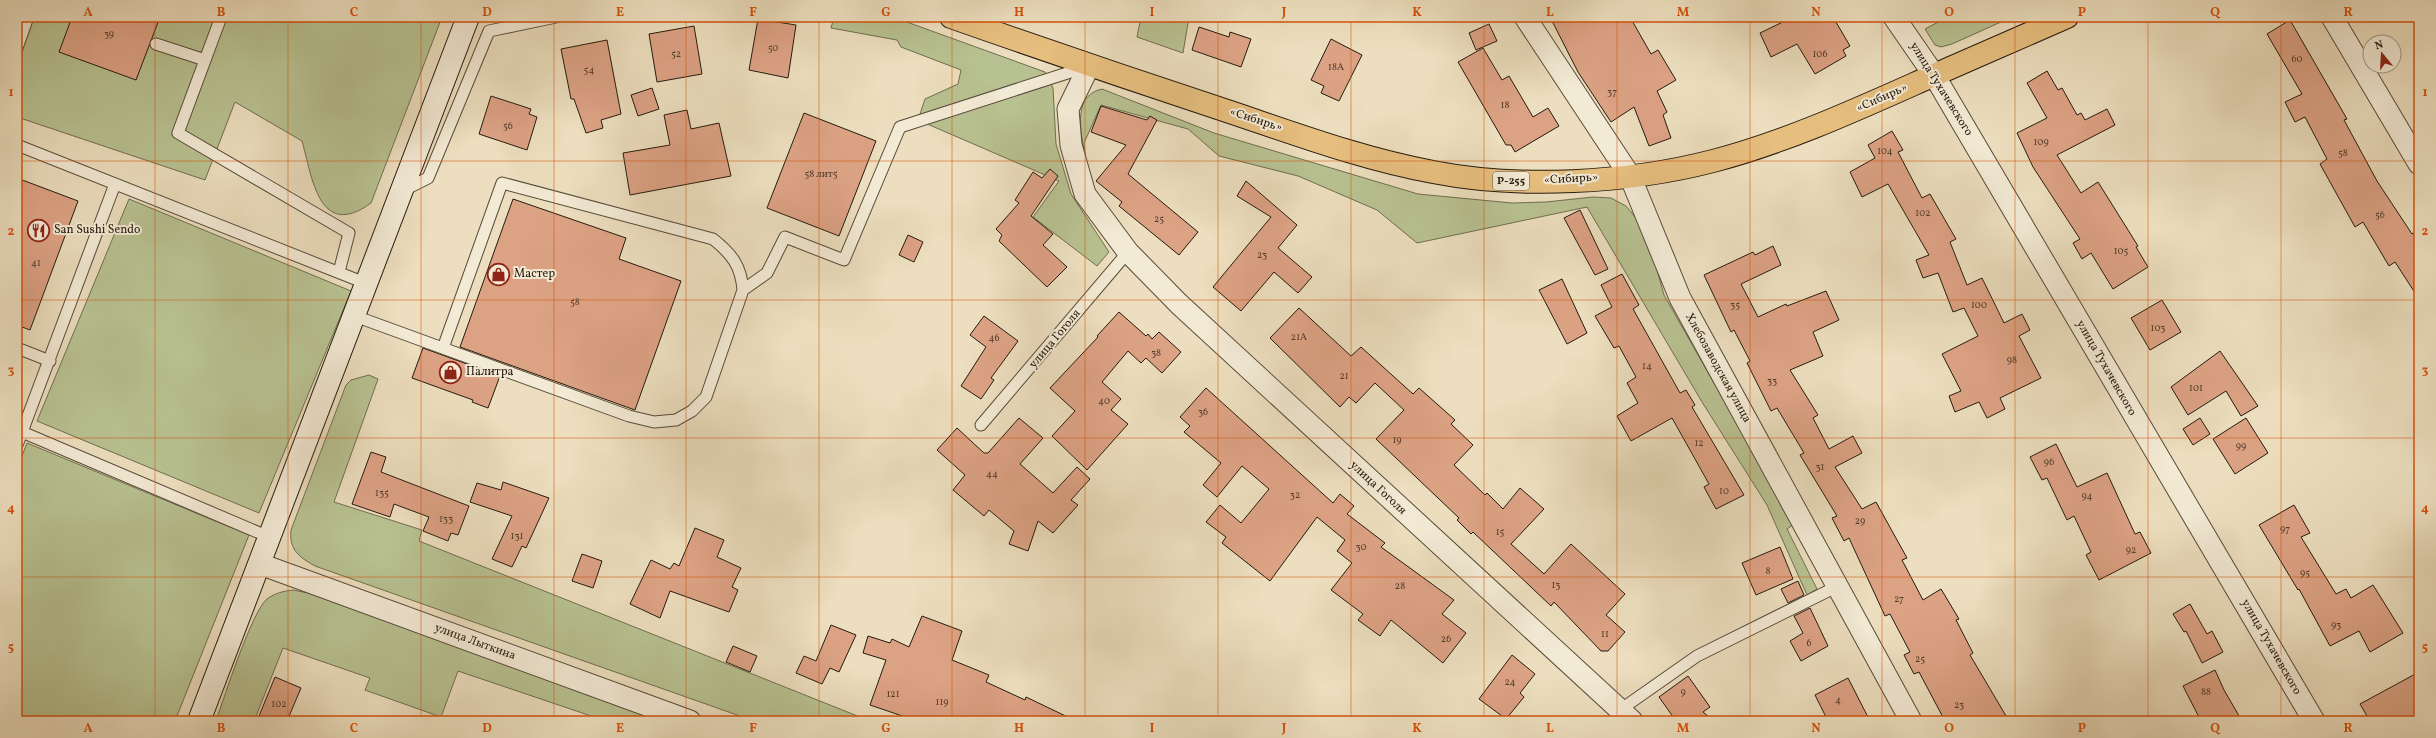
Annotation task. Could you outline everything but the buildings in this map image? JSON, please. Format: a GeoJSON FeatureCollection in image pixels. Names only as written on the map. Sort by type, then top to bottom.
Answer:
{"type":"FeatureCollection","features":[{"type":"Feature","properties":{"kind":"highway","name":"«Сибирь»"},"geometry":{"type":"LineString","coordinates":[[951,17],[1089,66],[1356,153],[1433,173],[1504,181],[1553,181],[1630,176],[1667,171],[1713,161],[1779,140],[1856,110],[2067,17]]}},
{"type":"Feature","properties":{"kind":"street"},"geometry":{"type":"LineString","coordinates":[[199,721],[260,564],[352,315],[468,17]]}},
{"type":"Feature","properties":{"kind":"street","name":"Хлебозаводская улица"},"geometry":{"type":"LineString","coordinates":[[1525,17],[1630,176],[1680,298],[1911,721]]}},
{"type":"Feature","properties":{"kind":"street","name":"улица Тухачевского"},"geometry":{"type":"LineString","coordinates":[[1894,17],[1934,75],[2314,721]]}},
{"type":"Feature","properties":{"kind":"street"},"geometry":{"type":"LineString","coordinates":[[2332,17],[2419,164]]}},
{"type":"Feature","properties":{"kind":"street","name":"улица Гоголя"},"geometry":{"type":"LineString","coordinates":[[1089,66],[1068,110],[1071,145],[1085,194],[1128,252],[1178,304],[1626,716]]}},
{"type":"Feature","properties":{"kind":"street","name":"улица Лыткина"},"geometry":{"type":"LineString","coordinates":[[260,564],[690,721]]}},
{"type":"Feature","properties":{"kind":"lane"},"geometry":{"type":"LineString","coordinates":[[17,48],[28,17]]}},
{"type":"Feature","properties":{"kind":"lane"},"geometry":{"type":"LineString","coordinates":[[221,17],[178,133],[350,233],[339,272]]}},
{"type":"Feature","properties":{"kind":"lane"},"geometry":{"type":"LineString","coordinates":[[400,192],[428,178],[489,31],[556,17]]}},
{"type":"Feature","properties":{"kind":"lane"},"geometry":{"type":"LineString","coordinates":[[156,44],[205,60]]}},
{"type":"Feature","properties":{"kind":"lane"},"geometry":{"type":"LineString","coordinates":[[743,290],[767,273],[784,237],[844,260],[900,127],[1089,66]]}},
{"type":"Feature","properties":{"kind":"lane"},"geometry":{"type":"LineString","coordinates":[[17,145],[365,283]]}},
{"type":"Feature","properties":{"kind":"lane"},"geometry":{"type":"LineString","coordinates":[[352,315],[629,416],[654,422],[676,420],[692,411],[706,397],[743,290],[742,276],[738,264],[728,250],[713,239],[502,183],[443,348]]}},
{"type":"Feature","properties":{"kind":"lane"},"geometry":{"type":"LineString","coordinates":[[17,445],[50,361],[115,184]]}},
{"type":"Feature","properties":{"kind":"lane","name":"улица Гоголя"},"geometry":{"type":"LineString","coordinates":[[981,425],[1128,252]]}},
{"type":"Feature","properties":{"kind":"lane"},"geometry":{"type":"LineString","coordinates":[[17,348],[50,361]]}},
{"type":"Feature","properties":{"kind":"lane"},"geometry":{"type":"LineString","coordinates":[[22,432],[269,537]]}},
{"type":"Feature","properties":{"kind":"lane"},"geometry":{"type":"LineString","coordinates":[[1626,716],[1697,656],[1838,586]]}},
{"type":"Feature","properties":{"kind":"green space"},"geometry":{"type":"Polygon","coordinates":[[[17,17],[442,17],[371,203],[354,213],[340,214],[329,210],[321,200],[310,171],[302,141],[235,102],[205,180],[17,117],[17,17]]]}},
{"type":"Feature","properties":{"kind":"green space"},"geometry":{"type":"Polygon","coordinates":[[[834,17],[893,17],[1045,72],[1053,88],[1056,144],[1071,194],[1109,252],[1097,266],[1033,217],[1059,181],[918,120],[925,99],[958,84],[961,70],[901,47],[897,40],[831,28],[834,17]]]}},
{"type":"Feature","properties":{"kind":"green space"},"geometry":{"type":"Polygon","coordinates":[[[1141,17],[1189,17],[1183,53],[1137,37],[1141,17]]]}},
{"type":"Feature","properties":{"kind":"green space"},"geometry":{"type":"Polygon","coordinates":[[[1958,17],[2012,17],[1952,44],[1941,47],[1935,45],[1925,29],[1946,18],[1948,22],[1958,17]]]}},
{"type":"Feature","properties":{"kind":"green space"},"geometry":{"type":"Polygon","coordinates":[[[1102,89],[1214,133],[1418,194],[1512,203],[1546,202],[1593,197],[1611,198],[1626,206],[1636,218],[1651,248],[1664,295],[1794,524],[1787,529],[1817,589],[1807,595],[1767,505],[1702,402],[1587,207],[1417,243],[1377,210],[1298,176],[1219,156],[1188,129],[1101,105],[1084,143],[1086,163],[1080,120],[1082,109],[1085,100],[1092,93],[1102,89]]]}},
{"type":"Feature","properties":{"kind":"green space"},"geometry":{"type":"Polygon","coordinates":[[[129,199],[351,291],[259,513],[37,421],[129,199]]]}},
{"type":"Feature","properties":{"kind":"green space"},"geometry":{"type":"Polygon","coordinates":[[[369,375],[378,379],[334,502],[422,530],[419,541],[870,721],[754,721],[315,566],[304,559],[293,548],[291,530],[346,385],[351,380],[369,375]]]}},
{"type":"Feature","properties":{"kind":"green space"},"geometry":{"type":"Polygon","coordinates":[[[27,443],[249,535],[175,721],[17,721],[17,469],[27,443]]]}},
{"type":"Feature","properties":{"kind":"green space"},"geometry":{"type":"Polygon","coordinates":[[[293,590],[313,594],[664,721],[606,721],[458,671],[441,717],[365,690],[370,678],[283,648],[254,721],[216,721],[246,637],[261,607],[267,599],[273,595],[293,590]]]}},
{"type":"Feature","properties":{"kind":"place","name":"San Sushi Sendo"},"geometry":{"type":"Point","coordinates":[39,230]}},
{"type":"Feature","properties":{"kind":"place","name":"Мастер"},"geometry":{"type":"Point","coordinates":[499,274]}},
{"type":"Feature","properties":{"kind":"place","name":"Палитра"},"geometry":{"type":"Point","coordinates":[450,372]}}]}
